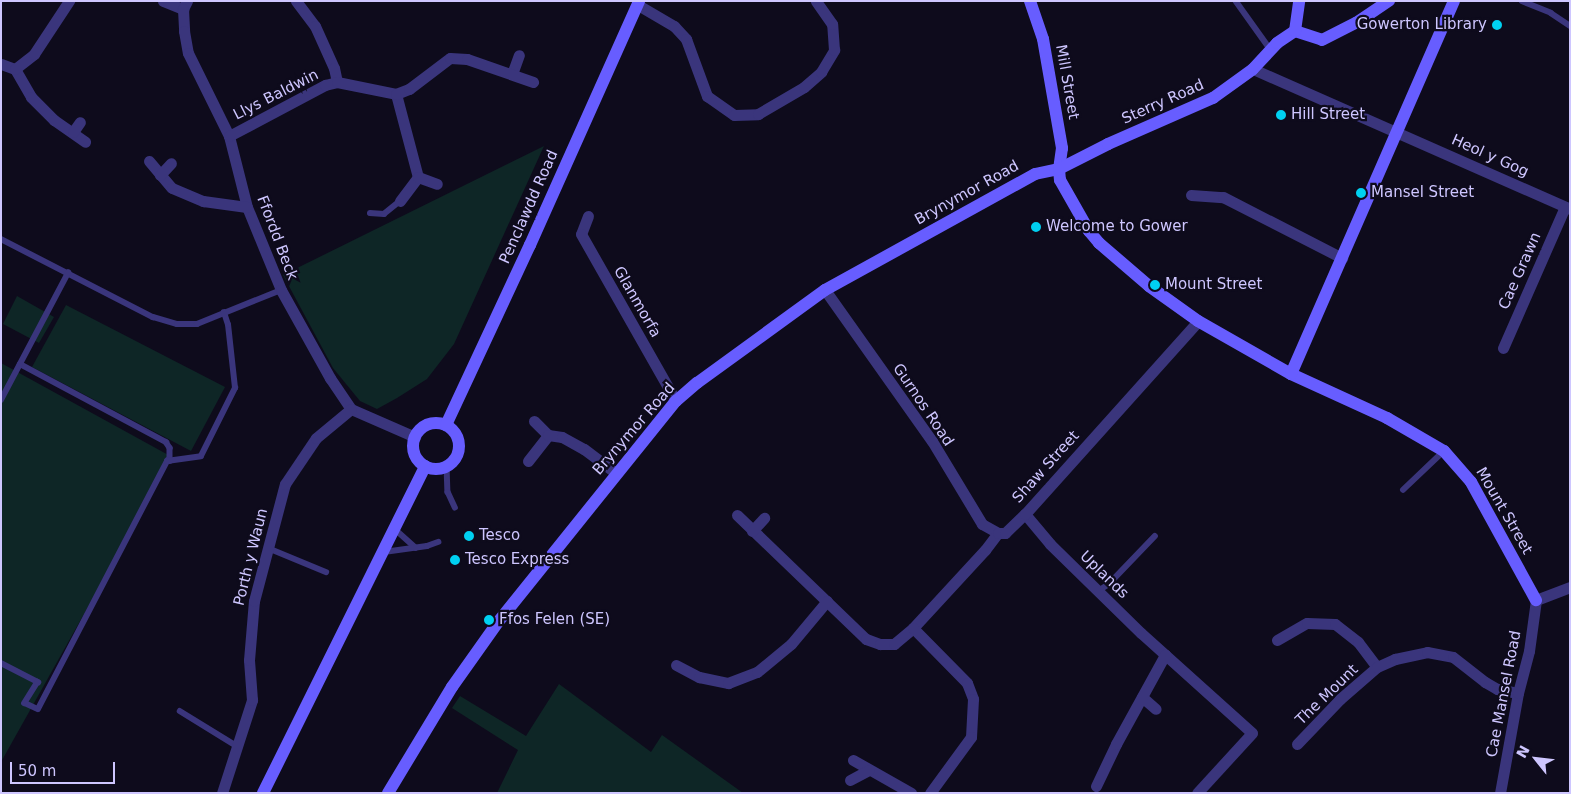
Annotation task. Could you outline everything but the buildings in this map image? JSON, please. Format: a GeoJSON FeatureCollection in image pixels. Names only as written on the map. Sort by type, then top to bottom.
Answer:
{"type":"FeatureCollection","features":[{"type":"Feature","properties":{"kind":"street"},"geometry":{"type":"LineString","coordinates":[[15,69],[34,54],[69,1]]}},
{"type":"Feature","properties":{"kind":"street"},"geometry":{"type":"LineString","coordinates":[[163,1],[185,5]]}},
{"type":"Feature","properties":{"kind":"street"},"geometry":{"type":"LineString","coordinates":[[639,3],[674,26],[686,39],[707,96],[734,115],[758,114],[804,87],[821,72],[834,50],[832,24],[816,1]]}},
{"type":"Feature","properties":{"kind":"street","name":"Mill Street"},"geometry":{"type":"LineString","coordinates":[[1030,1],[1045,49],[1062,148],[1059,169]]}},
{"type":"Feature","properties":{"kind":"street"},"geometry":{"type":"LineString","coordinates":[[1299,1],[1295,31],[1322,40],[1356,23],[1389,1]]}},
{"type":"Feature","properties":{"kind":"street"},"geometry":{"type":"LineString","coordinates":[[1291,374],[1454,1]]}},
{"type":"Feature","properties":{"kind":"street","name":"Llys Baldwin"},"geometry":{"type":"LineString","coordinates":[[300,2],[316,26],[334,68],[337,82]]}},
{"type":"Feature","properties":{"kind":"street","name":"Penclawdd Road"},"geometry":{"type":"LineString","coordinates":[[446,425],[530,245],[639,3]]}},
{"type":"Feature","properties":{"kind":"street","name":"Ffordd Beck"},"geometry":{"type":"LineString","coordinates":[[185,5],[184,30],[188,53],[229,136],[247,207],[281,290],[330,378],[351,409]]}},
{"type":"Feature","properties":{"kind":"street","name":"Sterry Road"},"geometry":{"type":"LineString","coordinates":[[1059,169],[1108,144],[1213,98],[1253,69],[1277,43],[1295,31]]}},
{"type":"Feature","properties":{"kind":"street"},"geometry":{"type":"LineString","coordinates":[[512,74],[519,55]]}},
{"type":"Feature","properties":{"kind":"street"},"geometry":{"type":"LineString","coordinates":[[418,177],[396,94],[409,89],[450,58],[467,59],[533,82]]}},
{"type":"Feature","properties":{"kind":"street"},"geometry":{"type":"LineString","coordinates":[[1,64],[15,69],[31,96],[54,120],[85,142]]}},
{"type":"Feature","properties":{"kind":"street"},"geometry":{"type":"LineString","coordinates":[[1253,69],[1398,131]]}},
{"type":"Feature","properties":{"kind":"street","name":"Llys Baldwin"},"geometry":{"type":"LineString","coordinates":[[229,136],[324,85],[337,82],[396,94]]}},
{"type":"Feature","properties":{"kind":"street"},"geometry":{"type":"LineString","coordinates":[[73,132],[80,122]]}},
{"type":"Feature","properties":{"kind":"street","name":"Heol y Gog"},"geometry":{"type":"LineString","coordinates":[[1398,131],[1567,208]]}},
{"type":"Feature","properties":{"kind":"street"},"geometry":{"type":"LineString","coordinates":[[149,161],[172,188],[203,201],[247,207]]}},
{"type":"Feature","properties":{"kind":"street"},"geometry":{"type":"LineString","coordinates":[[160,174],[171,163]]}},
{"type":"Feature","properties":{"kind":"street","name":"Brynymor Road"},"geometry":{"type":"LineString","coordinates":[[388,793],[452,687],[498,622],[616,473],[676,401],[696,383],[825,290],[1035,174],[1059,169]]}},
{"type":"Feature","properties":{"kind":"street","name":"Mount Street"},"geometry":{"type":"LineString","coordinates":[[1059,169],[1060,180],[1089,231],[1099,243],[1149,286],[1198,321],[1291,374],[1387,418],[1444,451],[1471,482],[1536,600]]}},
{"type":"Feature","properties":{"kind":"street"},"geometry":{"type":"LineString","coordinates":[[418,177],[437,184]]}},
{"type":"Feature","properties":{"kind":"street"},"geometry":{"type":"LineString","coordinates":[[400,201],[418,177]]}},
{"type":"Feature","properties":{"kind":"street"},"geometry":{"type":"LineString","coordinates":[[1191,195],[1222,197],[1342,258]]}},
{"type":"Feature","properties":{"kind":"street","name":"Cae Grawn"},"geometry":{"type":"LineString","coordinates":[[1503,348],[1567,208]]}},
{"type":"Feature","properties":{"kind":"street","name":"Glanmorfa"},"geometry":{"type":"LineString","coordinates":[[588,216],[581,234],[676,401]]}},
{"type":"Feature","properties":{"kind":"street","name":"Gurnos Road"},"geometry":{"type":"LineString","coordinates":[[825,290],[932,441],[982,524],[998,533]]}},
{"type":"Feature","properties":{"kind":"street","name":"Shaw Street"},"geometry":{"type":"LineString","coordinates":[[737,515],[866,639],[880,644],[894,644],[913,628],[986,550],[998,533],[1004,533],[1025,514],[1198,321]]}},
{"type":"Feature","properties":{"kind":"street"},"geometry":{"type":"LineString","coordinates":[[351,409],[415,437]]}},
{"type":"Feature","properties":{"kind":"street","name":"Porth y Waun"},"geometry":{"type":"LineString","coordinates":[[222,793],[252,700],[249,660],[254,600],[285,484],[316,438],[351,409]]}},
{"type":"Feature","properties":{"kind":"street"},"geometry":{"type":"LineString","coordinates":[[534,421],[548,434],[562,437],[584,449],[616,473]]}},
{"type":"Feature","properties":{"kind":"street"},"geometry":{"type":"LineString","coordinates":[[439,423],[446,425],[456,435],[459,449],[452,462],[447,466],[440,469],[425,466],[415,457],[413,450],[415,437],[424,426],[439,423]]}},
{"type":"Feature","properties":{"kind":"street"},"geometry":{"type":"LineString","coordinates":[[528,461],[548,434]]}},
{"type":"Feature","properties":{"kind":"street"},"geometry":{"type":"LineString","coordinates":[[262,793],[384,552],[425,466]]}},
{"type":"Feature","properties":{"kind":"street","name":"Uplands"},"geometry":{"type":"LineString","coordinates":[[1025,514],[1050,544],[1098,591],[1165,655],[1252,733],[1197,793]]}},
{"type":"Feature","properties":{"kind":"street"},"geometry":{"type":"LineString","coordinates":[[752,531],[764,518]]}},
{"type":"Feature","properties":{"kind":"street"},"geometry":{"type":"LineString","coordinates":[[1536,600],[1570,587]]}},
{"type":"Feature","properties":{"kind":"street","name":"Cae Mansel Road"},"geometry":{"type":"LineString","coordinates":[[1500,793],[1518,693],[1529,651],[1536,600]]}},
{"type":"Feature","properties":{"kind":"street"},"geometry":{"type":"LineString","coordinates":[[676,665],[699,677],[728,683],[757,672],[791,644],[827,601]]}},
{"type":"Feature","properties":{"kind":"street","name":"The Mount"},"geometry":{"type":"LineString","coordinates":[[1277,640],[1307,623],[1335,624],[1358,642],[1377,667]]}},
{"type":"Feature","properties":{"kind":"street"},"geometry":{"type":"LineString","coordinates":[[913,628],[967,683],[973,699],[971,737],[930,793]]}},
{"type":"Feature","properties":{"kind":"street","name":"The Mount"},"geometry":{"type":"LineString","coordinates":[[1297,744],[1340,699],[1377,667],[1394,659],[1427,652],[1452,657],[1491,686],[1518,693]]}},
{"type":"Feature","properties":{"kind":"street"},"geometry":{"type":"LineString","coordinates":[[1096,786],[1165,655]]}},
{"type":"Feature","properties":{"kind":"street"},"geometry":{"type":"LineString","coordinates":[[1142,697],[1156,709]]}},
{"type":"Feature","properties":{"kind":"street"},"geometry":{"type":"LineString","coordinates":[[853,760],[911,793]]}},
{"type":"Feature","properties":{"kind":"street"},"geometry":{"type":"LineString","coordinates":[[850,780],[869,770]]}},
{"type":"Feature","properties":{"kind":"lane"},"geometry":{"type":"LineString","coordinates":[[1236,1],[1271,50]]}},
{"type":"Feature","properties":{"kind":"lane"},"geometry":{"type":"LineString","coordinates":[[1522,1],[1552,13],[1570,26]]}},
{"type":"Feature","properties":{"kind":"lane"},"geometry":{"type":"LineString","coordinates":[[370,212],[384,214],[400,201]]}},
{"type":"Feature","properties":{"kind":"lane"},"geometry":{"type":"LineString","coordinates":[[1,239],[152,317],[178,324],[197,324],[281,290]]}},
{"type":"Feature","properties":{"kind":"lane"},"geometry":{"type":"LineString","coordinates":[[1,400],[68,273]]}},
{"type":"Feature","properties":{"kind":"lane"},"geometry":{"type":"LineString","coordinates":[[1,664],[38,682],[24,703],[38,709],[167,461],[202,456],[235,388],[228,325],[224,313]]}},
{"type":"Feature","properties":{"kind":"lane"},"geometry":{"type":"LineString","coordinates":[[20,364],[166,442],[170,448],[170,461]]}},
{"type":"Feature","properties":{"kind":"lane"},"geometry":{"type":"LineString","coordinates":[[1402,490],[1444,451]]}},
{"type":"Feature","properties":{"kind":"lane"},"geometry":{"type":"LineString","coordinates":[[447,466],[448,492],[454,507]]}},
{"type":"Feature","properties":{"kind":"lane"},"geometry":{"type":"LineString","coordinates":[[395,529],[416,548]]}},
{"type":"Feature","properties":{"kind":"lane"},"geometry":{"type":"LineString","coordinates":[[1098,591],[1109,584],[1155,536]]}},
{"type":"Feature","properties":{"kind":"lane"},"geometry":{"type":"LineString","coordinates":[[384,552],[416,548],[438,542]]}},
{"type":"Feature","properties":{"kind":"lane"},"geometry":{"type":"LineString","coordinates":[[268,548],[326,572]]}},
{"type":"Feature","properties":{"kind":"lane"},"geometry":{"type":"LineString","coordinates":[[180,712],[237,746]]}},
{"type":"Feature","properties":{"kind":"green space"},"geometry":{"type":"Polygon","coordinates":[[[544,146],[454,344],[427,379],[397,398],[377,409],[360,401],[333,368],[283,275],[544,146]]]}},
{"type":"Feature","properties":{"kind":"green space"},"geometry":{"type":"Polygon","coordinates":[[[17,296],[54,317],[39,343],[3,324],[17,296]]]}},
{"type":"Feature","properties":{"kind":"green space"},"geometry":{"type":"Polygon","coordinates":[[[66,305],[225,387],[191,451],[32,367],[66,305]]]}},
{"type":"Feature","properties":{"kind":"green space"},"geometry":{"type":"Polygon","coordinates":[[[1,363],[172,457],[1,762],[1,363]]]}},
{"type":"Feature","properties":{"kind":"green space"},"geometry":{"type":"Polygon","coordinates":[[[559,684],[651,752],[662,735],[743,793],[497,793],[518,750],[452,708],[460,696],[526,736],[559,684]]]}},
{"type":"Feature","properties":{"kind":"place","name":"Gowerton Library"},"geometry":{"type":"Point","coordinates":[1497,25]}},
{"type":"Feature","properties":{"kind":"place","name":"Hill Street"},"geometry":{"type":"Point","coordinates":[1281,115]}},
{"type":"Feature","properties":{"kind":"place","name":"Mansel Street"},"geometry":{"type":"Point","coordinates":[1361,193]}},
{"type":"Feature","properties":{"kind":"place","name":"Welcome to Gower"},"geometry":{"type":"Point","coordinates":[1036,227]}},
{"type":"Feature","properties":{"kind":"place","name":"Mount Street"},"geometry":{"type":"Point","coordinates":[1155,285]}},
{"type":"Feature","properties":{"kind":"place","name":"Tesco"},"geometry":{"type":"Point","coordinates":[469,536]}},
{"type":"Feature","properties":{"kind":"place","name":"Tesco Express"},"geometry":{"type":"Point","coordinates":[455,560]}},
{"type":"Feature","properties":{"kind":"place","name":"Ffos Felen (SE)"},"geometry":{"type":"Point","coordinates":[489,620]}}]}
